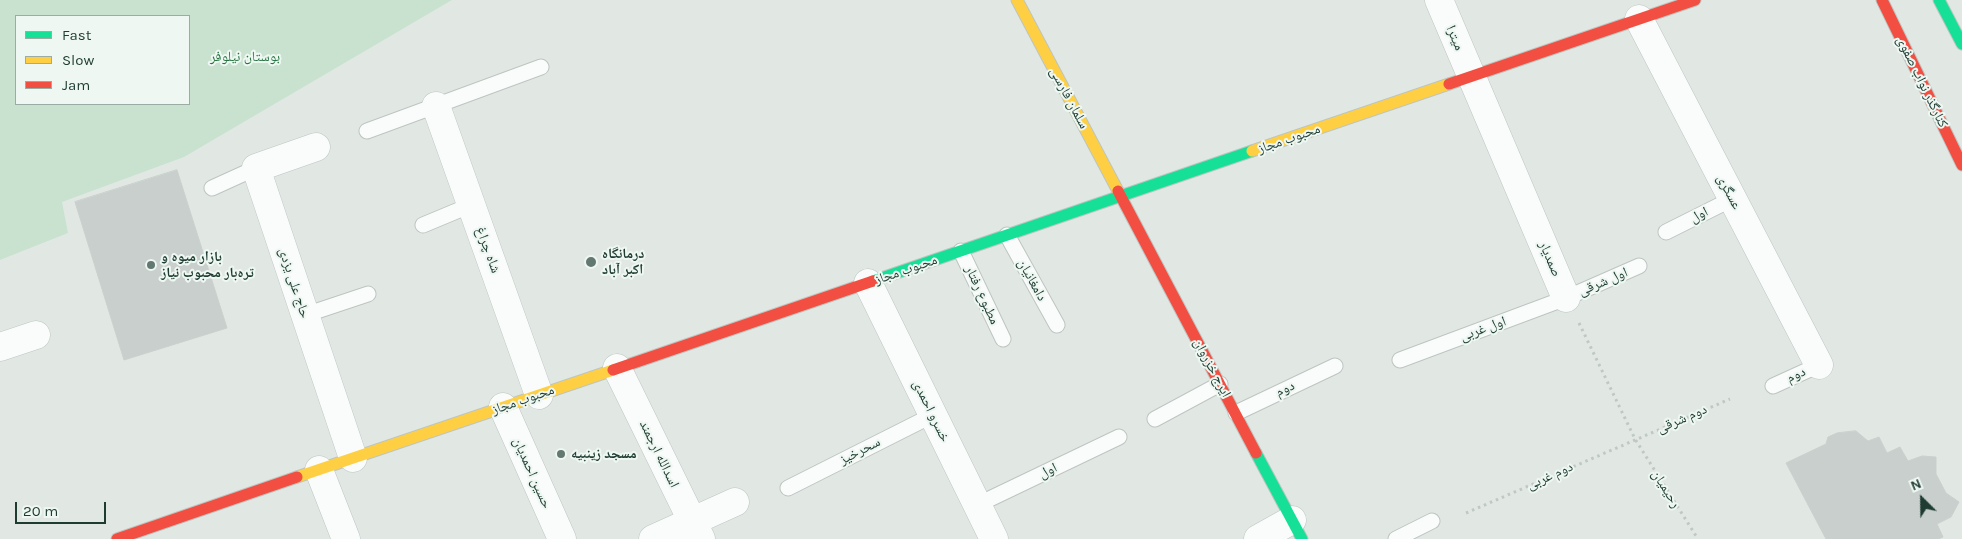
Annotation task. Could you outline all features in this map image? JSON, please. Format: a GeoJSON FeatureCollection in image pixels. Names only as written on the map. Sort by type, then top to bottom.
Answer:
{"type":"FeatureCollection","features":[{"type":"Feature","properties":{"kind":"main road","name":"سلمان فارسی"},"geometry":{"type":"LineString","coordinates":[[1017,0],[1121,196]]}},
{"type":"Feature","properties":{"kind":"main road"},"geometry":{"type":"LineString","coordinates":[[1939,0],[1962,44]]}},
{"type":"Feature","properties":{"kind":"main road","name":"کنارگذر نواب صفوی"},"geometry":{"type":"LineString","coordinates":[[1881,1],[1962,165]]}},
{"type":"Feature","properties":{"kind":"main road","name":"محبوب مجاز"},"geometry":{"type":"LineString","coordinates":[[121,538],[1639,20],[1680,2]]}},
{"type":"Feature","properties":{"kind":"main road","name":"ایرج خزروان"},"geometry":{"type":"LineString","coordinates":[[1121,196],[1297,529]]}},
{"type":"Feature","properties":{"kind":"street","name":"میترا"},"geometry":{"type":"LineString","coordinates":[[1439,0],[1472,77]]}},
{"type":"Feature","properties":{"kind":"street","name":"عسگری"},"geometry":{"type":"LineString","coordinates":[[1639,20],[1819,365]]}},
{"type":"Feature","properties":{"kind":"street","name":"صمدیار"},"geometry":{"type":"LineString","coordinates":[[1472,77],[1566,298]]}},
{"type":"Feature","properties":{"kind":"street","name":"شاه چراغ"},"geometry":{"type":"LineString","coordinates":[[436,106],[539,395]]}},
{"type":"Feature","properties":{"kind":"street"},"geometry":{"type":"LineString","coordinates":[[256,168],[316,147]]}},
{"type":"Feature","properties":{"kind":"street","name":"حاج علی یزدی"},"geometry":{"type":"LineString","coordinates":[[256,168],[353,458]]}},
{"type":"Feature","properties":{"kind":"street","name":"خسرو احمدی"},"geometry":{"type":"LineString","coordinates":[[868,283],[994,539]]}},
{"type":"Feature","properties":{"kind":"street"},"geometry":{"type":"LineString","coordinates":[[0,347],[36,335]]}},
{"type":"Feature","properties":{"kind":"street","name":"اسدالله ارجمند"},"geometry":{"type":"LineString","coordinates":[[617,368],[696,530]]}},
{"type":"Feature","properties":{"kind":"street","name":"حسین احمدیان"},"geometry":{"type":"LineString","coordinates":[[503,407],[562,539]]}},
{"type":"Feature","properties":{"kind":"street"},"geometry":{"type":"LineString","coordinates":[[319,470],[346,539]]}},
{"type":"Feature","properties":{"kind":"street"},"geometry":{"type":"LineString","coordinates":[[653,539],[696,530],[735,502]]}},
{"type":"Feature","properties":{"kind":"street"},"geometry":{"type":"LineString","coordinates":[[1258,539],[1297,529]]}},
{"type":"Feature","properties":{"kind":"lane"},"geometry":{"type":"LineString","coordinates":[[367,131],[541,67]]}},
{"type":"Feature","properties":{"kind":"lane"},"geometry":{"type":"LineString","coordinates":[[212,188],[256,168]]}},
{"type":"Feature","properties":{"kind":"lane","name":"اول"},"geometry":{"type":"LineString","coordinates":[[1666,232],[1732,199]]}},
{"type":"Feature","properties":{"kind":"lane"},"geometry":{"type":"LineString","coordinates":[[423,226],[471,205]]}},
{"type":"Feature","properties":{"kind":"lane","name":"دامغانیان"},"geometry":{"type":"LineString","coordinates":[[1007,235],[1057,325]]}},
{"type":"Feature","properties":{"kind":"lane","name":"مطبوع رفتار"},"geometry":{"type":"LineString","coordinates":[[961,251],[1003,339]]}},
{"type":"Feature","properties":{"kind":"lane","name":"اول شرقی"},"geometry":{"type":"LineString","coordinates":[[1566,298],[1639,266]]}},
{"type":"Feature","properties":{"kind":"lane"},"geometry":{"type":"LineString","coordinates":[[305,315],[368,294]]}},
{"type":"Feature","properties":{"kind":"lane","name":"اول غربی"},"geometry":{"type":"LineString","coordinates":[[1400,360],[1566,298]]}},
{"type":"Feature","properties":{"kind":"lane","name":"دوم"},"geometry":{"type":"LineString","coordinates":[[1773,386],[1819,365]]}},
{"type":"Feature","properties":{"kind":"lane","name":"دوم"},"geometry":{"type":"LineString","coordinates":[[1236,413],[1335,366]]}},
{"type":"Feature","properties":{"kind":"lane"},"geometry":{"type":"LineString","coordinates":[[1155,419],[1220,384]]}},
{"type":"Feature","properties":{"kind":"lane","name":"سحرخیز"},"geometry":{"type":"LineString","coordinates":[[788,488],[933,415]]}},
{"type":"Feature","properties":{"kind":"lane","name":"اول"},"geometry":{"type":"LineString","coordinates":[[977,505],[1119,437]]}},
{"type":"Feature","properties":{"kind":"lane"},"geometry":{"type":"LineString","coordinates":[[1396,539],[1432,521]]}},
{"type":"Feature","properties":{"kind":"path"},"geometry":{"type":"LineString","coordinates":[[1566,298],[1635,439]]}},
{"type":"Feature","properties":{"kind":"path","name":"دوم شرقی"},"geometry":{"type":"LineString","coordinates":[[1635,439],[1730,399]]}},
{"type":"Feature","properties":{"kind":"path","name":"دوم غربی"},"geometry":{"type":"LineString","coordinates":[[1466,513],[1635,439]]}},
{"type":"Feature","properties":{"kind":"path","name":"رحیمیان"},"geometry":{"type":"LineString","coordinates":[[1635,439],[1698,539]]}},
{"type":"Feature","properties":{"kind":"green space","name":"بوستان نیلوفر"},"geometry":{"type":"Polygon","coordinates":[[[0,0],[452,0],[184,157],[62,202],[68,233],[0,260],[0,0]]]}},
{"type":"Feature","properties":{"kind":"building","name":"بازار میوه و تره‌بار محبوب نیاز"},"geometry":{"type":"Polygon","coordinates":[[[177,170],[227,328],[124,360],[75,202],[177,170]]]}},
{"type":"Feature","properties":{"kind":"building"},"geometry":{"type":"Polygon","coordinates":[[[1856,431],[1868,441],[1879,437],[1887,453],[1900,447],[1908,461],[1922,456],[1936,457],[1936,474],[1946,493],[1959,502],[1951,517],[1937,524],[1943,537],[1938,539],[1826,539],[1786,463],[1826,444],[1828,437],[1837,433],[1856,431]]]}},
{"type":"Feature","properties":{"kind":"traffic: fast"},"geometry":{"type":"LineString","coordinates":[[1939,0],[1962,44]]}},
{"type":"Feature","properties":{"kind":"traffic: fast"},"geometry":{"type":"LineString","coordinates":[[873,281],[1252,151]]}},
{"type":"Feature","properties":{"kind":"traffic: fast"},"geometry":{"type":"LineString","coordinates":[[1256,453],[1302,539]]}},
{"type":"Feature","properties":{"kind":"traffic: slow"},"geometry":{"type":"LineString","coordinates":[[1017,0],[1118,191]]}},
{"type":"Feature","properties":{"kind":"traffic: slow"},"geometry":{"type":"LineString","coordinates":[[1252,151],[1449,84]]}},
{"type":"Feature","properties":{"kind":"traffic: slow"},"geometry":{"type":"LineString","coordinates":[[297,477],[613,370]]}},
{"type":"Feature","properties":{"kind":"traffic: jam"},"geometry":{"type":"LineString","coordinates":[[1449,84],[1695,0]]}},
{"type":"Feature","properties":{"kind":"traffic: jam"},"geometry":{"type":"LineString","coordinates":[[1882,0],[1962,165]]}},
{"type":"Feature","properties":{"kind":"traffic: jam"},"geometry":{"type":"LineString","coordinates":[[1118,191],[1256,453]]}},
{"type":"Feature","properties":{"kind":"traffic: jam"},"geometry":{"type":"LineString","coordinates":[[613,370],[873,281]]}},
{"type":"Feature","properties":{"kind":"traffic: jam"},"geometry":{"type":"LineString","coordinates":[[117,539],[297,477]]}},
{"type":"Feature","properties":{"kind":"place","name":"درمانگاه اکبر آباد"},"geometry":{"type":"Point","coordinates":[591,262]}},
{"type":"Feature","properties":{"kind":"place","name":"بازار میوه و تره‌بار محبوب نیاز"},"geometry":{"type":"Point","coordinates":[151,265]}},
{"type":"Feature","properties":{"kind":"place","name":"مسجد زینبیه"},"geometry":{"type":"Point","coordinates":[561,454]}}]}
